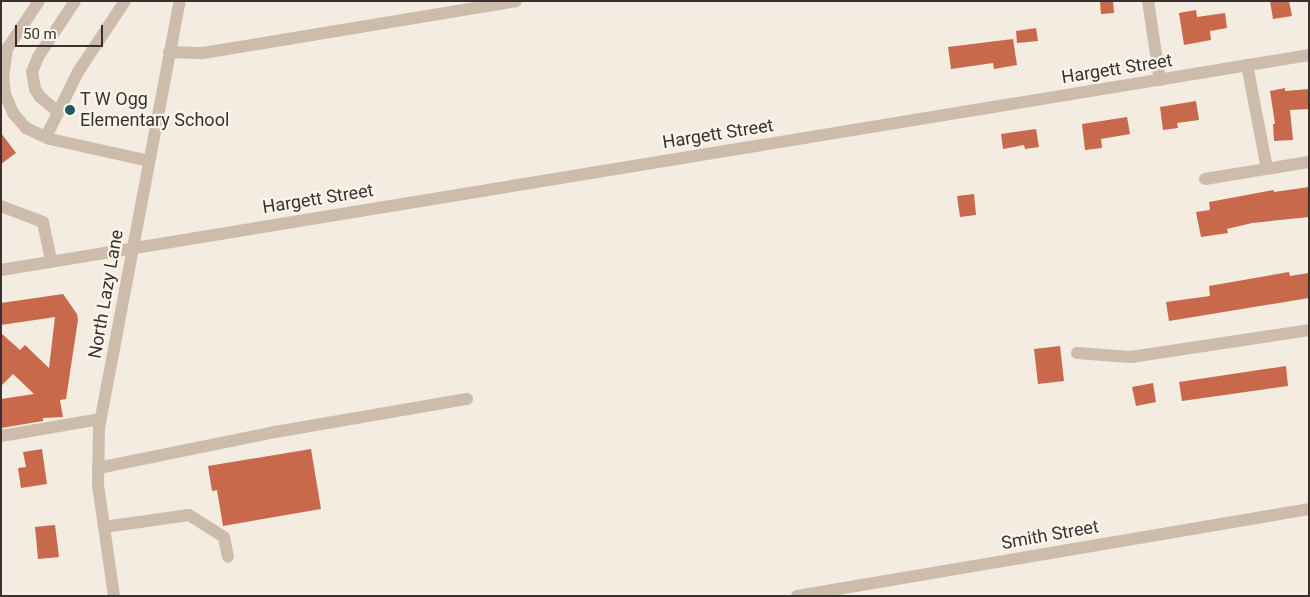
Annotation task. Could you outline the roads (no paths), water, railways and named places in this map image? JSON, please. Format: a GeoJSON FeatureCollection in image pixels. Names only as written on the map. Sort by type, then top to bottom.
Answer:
{"type":"FeatureCollection","features":[{"type":"Feature","properties":{"kind":"street"},"geometry":{"type":"LineString","coordinates":[[39,1],[7,49],[3,76],[5,94],[13,112],[26,128],[46,137],[148,161]]}},
{"type":"Feature","properties":{"kind":"street"},"geometry":{"type":"LineString","coordinates":[[58,112],[40,97],[35,89],[32,72],[38,57],[75,1]]}},
{"type":"Feature","properties":{"kind":"street"},"geometry":{"type":"LineString","coordinates":[[46,137],[78,72],[125,1]]}},
{"type":"Feature","properties":{"kind":"street","name":"North Lazy Lane"},"geometry":{"type":"LineString","coordinates":[[114,596],[98,468],[100,419],[180,1]]}},
{"type":"Feature","properties":{"kind":"street"},"geometry":{"type":"LineString","coordinates":[[169,52],[203,54],[516,1]]}},
{"type":"Feature","properties":{"kind":"street"},"geometry":{"type":"LineString","coordinates":[[1148,1],[1160,80]]}},
{"type":"Feature","properties":{"kind":"street","name":"Hargett Street"},"geometry":{"type":"LineString","coordinates":[[1,270],[1309,55]]}},
{"type":"Feature","properties":{"kind":"street"},"geometry":{"type":"LineString","coordinates":[[1247,66],[1267,169]]}},
{"type":"Feature","properties":{"kind":"street"},"geometry":{"type":"LineString","coordinates":[[1205,179],[1309,162]]}},
{"type":"Feature","properties":{"kind":"street"},"geometry":{"type":"LineString","coordinates":[[1,206],[43,222],[51,261]]}},
{"type":"Feature","properties":{"kind":"street"},"geometry":{"type":"LineString","coordinates":[[1077,353],[1131,357],[1309,330]]}},
{"type":"Feature","properties":{"kind":"street"},"geometry":{"type":"LineString","coordinates":[[98,468],[275,432],[467,399]]}},
{"type":"Feature","properties":{"kind":"street"},"geometry":{"type":"LineString","coordinates":[[1,436],[100,419]]}},
{"type":"Feature","properties":{"kind":"street","name":"Smith Street"},"geometry":{"type":"LineString","coordinates":[[797,596],[1309,510]]}},
{"type":"Feature","properties":{"kind":"street"},"geometry":{"type":"LineString","coordinates":[[104,527],[189,515],[224,537],[228,557]]}},
{"type":"Feature","properties":{"kind":"place","name":"T W Ogg Elementary School"},"geometry":{"type":"Point","coordinates":[70,110]}}]}
